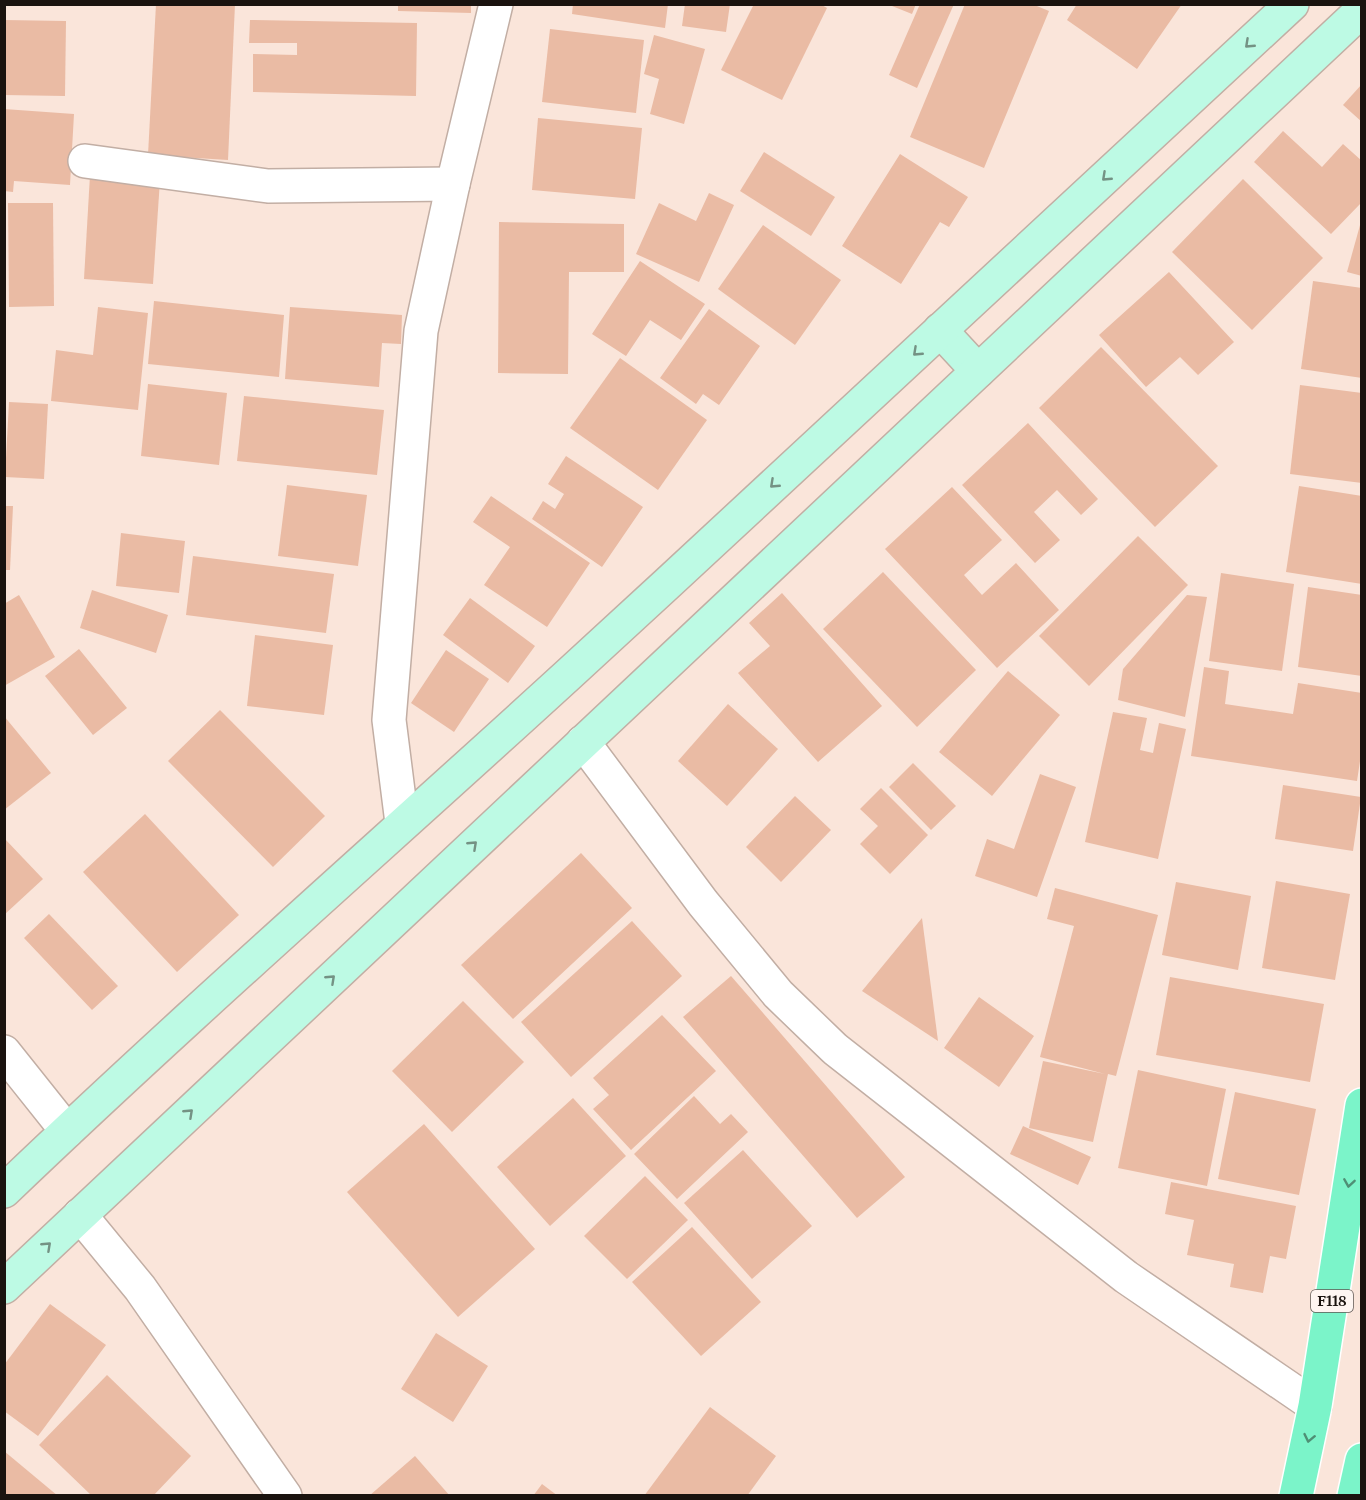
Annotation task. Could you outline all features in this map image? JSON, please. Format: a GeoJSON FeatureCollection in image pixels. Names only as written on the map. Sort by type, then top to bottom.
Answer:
{"type":"FeatureCollection","features":[{"type":"Feature","properties":{"kind":"main road"},"geometry":{"type":"LineString","coordinates":[[4,1191],[402,823],[575,668],[1292,4]]}},
{"type":"Feature","properties":{"kind":"main road"},"geometry":{"type":"LineString","coordinates":[[4,1287],[1362,10]]}},
{"type":"Feature","properties":{"kind":"main road"},"geometry":{"type":"LineString","coordinates":[[940,330],[978,371]]}},
{"type":"Feature","properties":{"kind":"main road","name":"F118"},"geometry":{"type":"LineString","coordinates":[[1296,1496],[1315,1406],[1362,1105]]}},
{"type":"Feature","properties":{"kind":"main road"},"geometry":{"type":"LineString","coordinates":[[1354,1496],[1362,1460]]}},
{"type":"Feature","properties":{"kind":"street"},"geometry":{"type":"LineString","coordinates":[[402,823],[389,720],[421,331],[496,4]]}},
{"type":"Feature","properties":{"kind":"street"},"geometry":{"type":"LineString","coordinates":[[85,161],[268,186],[453,184]]}},
{"type":"Feature","properties":{"kind":"street"},"geometry":{"type":"LineString","coordinates":[[583,742],[703,903],[778,994],[835,1048],[1126,1277],[1315,1406]]}},
{"type":"Feature","properties":{"kind":"street"},"geometry":{"type":"LineString","coordinates":[[4,1052],[67,1131]]}},
{"type":"Feature","properties":{"kind":"street"},"geometry":{"type":"LineString","coordinates":[[80,1215],[140,1288],[285,1496]]}},
{"type":"Feature","properties":{"kind":"building"},"geometry":{"type":"Polygon","coordinates":[[[156,4],[235,4],[228,160],[148,155],[156,4]]]}},
{"type":"Feature","properties":{"kind":"building"},"geometry":{"type":"Polygon","coordinates":[[[398,4],[471,4],[471,13],[398,11],[398,4]]]}},
{"type":"Feature","properties":{"kind":"building"},"geometry":{"type":"Polygon","coordinates":[[[573,4],[668,4],[665,28],[572,14],[573,4]]]}},
{"type":"Feature","properties":{"kind":"building"},"geometry":{"type":"Polygon","coordinates":[[[685,4],[730,4],[726,32],[682,26],[685,4]]]}},
{"type":"Feature","properties":{"kind":"building"},"geometry":{"type":"Polygon","coordinates":[[[754,4],[820,4],[827,8],[782,100],[721,70],[754,4]]]}},
{"type":"Feature","properties":{"kind":"building"},"geometry":{"type":"Polygon","coordinates":[[[887,4],[916,4],[912,14],[887,4]]]}},
{"type":"Feature","properties":{"kind":"building"},"geometry":{"type":"Polygon","coordinates":[[[920,4],[954,4],[917,88],[889,75],[920,4]]]}},
{"type":"Feature","properties":{"kind":"building"},"geometry":{"type":"Polygon","coordinates":[[[965,4],[1032,4],[1049,11],[984,168],[910,137],[965,4]]]}},
{"type":"Feature","properties":{"kind":"building"},"geometry":{"type":"Polygon","coordinates":[[[1077,4],[1182,4],[1137,69],[1067,20],[1077,4]]]}},
{"type":"Feature","properties":{"kind":"building"},"geometry":{"type":"Polygon","coordinates":[[[4,20],[66,21],[65,96],[4,95],[4,20]]]}},
{"type":"Feature","properties":{"kind":"building"},"geometry":{"type":"Polygon","coordinates":[[[250,20],[417,23],[416,96],[253,92],[253,54],[297,55],[297,43],[249,43],[250,20]]]}},
{"type":"Feature","properties":{"kind":"building"},"geometry":{"type":"Polygon","coordinates":[[[550,29],[644,40],[636,113],[542,102],[550,29]]]}},
{"type":"Feature","properties":{"kind":"building"},"geometry":{"type":"Polygon","coordinates":[[[654,35],[705,49],[684,124],[650,114],[659,79],[644,74],[654,35]]]}},
{"type":"Feature","properties":{"kind":"building"},"geometry":{"type":"Polygon","coordinates":[[[1362,84],[1362,122],[1343,105],[1362,84]]]}},
{"type":"Feature","properties":{"kind":"building"},"geometry":{"type":"Polygon","coordinates":[[[4,109],[74,114],[70,185],[14,181],[13,192],[4,191],[4,109]]]}},
{"type":"Feature","properties":{"kind":"building"},"geometry":{"type":"Polygon","coordinates":[[[538,118],[642,128],[635,199],[532,190],[538,118]]]}},
{"type":"Feature","properties":{"kind":"building"},"geometry":{"type":"Polygon","coordinates":[[[1283,131],[1322,167],[1343,144],[1362,161],[1362,202],[1331,234],[1254,162],[1283,131]]]}},
{"type":"Feature","properties":{"kind":"building"},"geometry":{"type":"Polygon","coordinates":[[[764,152],[835,197],[811,236],[740,191],[764,152]]]}},
{"type":"Feature","properties":{"kind":"building"},"geometry":{"type":"Polygon","coordinates":[[[900,154],[968,197],[949,227],[940,222],[901,284],[842,246],[900,154]]]}},
{"type":"Feature","properties":{"kind":"building"},"geometry":{"type":"Polygon","coordinates":[[[90,175],[160,180],[153,284],[84,279],[90,175]]]}},
{"type":"Feature","properties":{"kind":"building"},"geometry":{"type":"Polygon","coordinates":[[[1243,179],[1323,258],[1252,330],[1172,252],[1243,179]]]}},
{"type":"Feature","properties":{"kind":"building"},"geometry":{"type":"Polygon","coordinates":[[[709,193],[734,205],[699,282],[636,254],[659,203],[696,221],[709,193]]]}},
{"type":"Feature","properties":{"kind":"building"},"geometry":{"type":"Polygon","coordinates":[[[8,203],[53,203],[54,306],[9,307],[8,203]]]}},
{"type":"Feature","properties":{"kind":"building"},"geometry":{"type":"Polygon","coordinates":[[[1362,218],[1362,276],[1347,272],[1362,218]]]}},
{"type":"Feature","properties":{"kind":"building"},"geometry":{"type":"Polygon","coordinates":[[[499,222],[624,224],[624,272],[569,272],[568,374],[498,373],[499,222]]]}},
{"type":"Feature","properties":{"kind":"building"},"geometry":{"type":"Polygon","coordinates":[[[763,225],[841,280],[795,345],[718,289],[763,225]]]}},
{"type":"Feature","properties":{"kind":"building"},"geometry":{"type":"Polygon","coordinates":[[[640,261],[705,304],[681,340],[650,320],[626,356],[592,334],[640,261]]]}},
{"type":"Feature","properties":{"kind":"building"},"geometry":{"type":"Polygon","coordinates":[[[1169,272],[1234,342],[1198,375],[1180,357],[1146,387],[1099,335],[1169,272]]]}},
{"type":"Feature","properties":{"kind":"building"},"geometry":{"type":"Polygon","coordinates":[[[1313,281],[1362,288],[1362,378],[1301,369],[1313,281]]]}},
{"type":"Feature","properties":{"kind":"building"},"geometry":{"type":"Polygon","coordinates":[[[154,301],[284,315],[279,377],[148,364],[154,301]]]}},
{"type":"Feature","properties":{"kind":"building"},"geometry":{"type":"Polygon","coordinates":[[[98,307],[148,313],[138,410],[51,401],[56,350],[93,355],[98,307]]]}},
{"type":"Feature","properties":{"kind":"building"},"geometry":{"type":"Polygon","coordinates":[[[290,307],[402,315],[401,344],[382,343],[379,387],[285,379],[290,307]]]}},
{"type":"Feature","properties":{"kind":"building"},"geometry":{"type":"Polygon","coordinates":[[[709,309],[760,346],[719,405],[703,394],[696,404],[660,378],[709,309]]]}},
{"type":"Feature","properties":{"kind":"building"},"geometry":{"type":"Polygon","coordinates":[[[1101,347],[1218,466],[1155,527],[1039,408],[1101,347]]]}},
{"type":"Feature","properties":{"kind":"building"},"geometry":{"type":"Polygon","coordinates":[[[620,358],[707,420],[658,490],[570,428],[620,358]]]}},
{"type":"Feature","properties":{"kind":"building"},"geometry":{"type":"Polygon","coordinates":[[[148,384],[227,393],[219,465],[141,456],[148,384]]]}},
{"type":"Feature","properties":{"kind":"building"},"geometry":{"type":"Polygon","coordinates":[[[1300,385],[1362,393],[1362,483],[1290,474],[1300,385]]]}},
{"type":"Feature","properties":{"kind":"building"},"geometry":{"type":"Polygon","coordinates":[[[244,396],[384,410],[377,475],[237,461],[244,396]]]}},
{"type":"Feature","properties":{"kind":"building"},"geometry":{"type":"Polygon","coordinates":[[[9,402],[48,404],[44,479],[5,477],[9,402]]]}},
{"type":"Feature","properties":{"kind":"building"},"geometry":{"type":"Polygon","coordinates":[[[1028,423],[1098,499],[1081,515],[1057,490],[1034,512],[1060,540],[1035,563],[962,485],[1028,423]]]}},
{"type":"Feature","properties":{"kind":"building"},"geometry":{"type":"Polygon","coordinates":[[[566,456],[643,507],[602,567],[532,519],[543,501],[555,509],[564,494],[548,484],[566,456]]]}},
{"type":"Feature","properties":{"kind":"building"},"geometry":{"type":"Polygon","coordinates":[[[287,485],[367,495],[358,566],[278,556],[287,485]]]}},
{"type":"Feature","properties":{"kind":"building"},"geometry":{"type":"Polygon","coordinates":[[[1299,486],[1362,496],[1362,584],[1286,572],[1299,486]]]}},
{"type":"Feature","properties":{"kind":"building"},"geometry":{"type":"Polygon","coordinates":[[[952,487],[1002,540],[964,575],[982,595],[1016,563],[1059,610],[997,668],[885,549],[952,487]]]}},
{"type":"Feature","properties":{"kind":"building"},"geometry":{"type":"Polygon","coordinates":[[[491,496],[590,563],[547,627],[484,585],[510,547],[473,522],[491,496]]]}},
{"type":"Feature","properties":{"kind":"building"},"geometry":{"type":"Polygon","coordinates":[[[4,506],[13,506],[10,570],[4,570],[4,506]]]}},
{"type":"Feature","properties":{"kind":"building"},"geometry":{"type":"Polygon","coordinates":[[[121,533],[185,541],[179,593],[116,586],[121,533]]]}},
{"type":"Feature","properties":{"kind":"building"},"geometry":{"type":"Polygon","coordinates":[[[1138,536],[1188,585],[1089,686],[1039,636],[1138,536]]]}},
{"type":"Feature","properties":{"kind":"building"},"geometry":{"type":"Polygon","coordinates":[[[193,556],[334,574],[326,633],[186,615],[193,556]]]}},
{"type":"Feature","properties":{"kind":"building"},"geometry":{"type":"Polygon","coordinates":[[[883,572],[976,670],[917,727],[823,629],[883,572]]]}},
{"type":"Feature","properties":{"kind":"building"},"geometry":{"type":"Polygon","coordinates":[[[1221,573],[1294,584],[1282,671],[1209,661],[1221,573]]]}},
{"type":"Feature","properties":{"kind":"building"},"geometry":{"type":"Polygon","coordinates":[[[1308,587],[1362,595],[1362,676],[1298,667],[1308,587]]]}},
{"type":"Feature","properties":{"kind":"building"},"geometry":{"type":"Polygon","coordinates":[[[92,590],[168,615],[156,653],[80,628],[92,590]]]}},
{"type":"Feature","properties":{"kind":"building"},"geometry":{"type":"Polygon","coordinates":[[[782,593],[882,706],[818,762],[738,673],[770,646],[749,623],[782,593]]]}},
{"type":"Feature","properties":{"kind":"building"},"geometry":{"type":"Polygon","coordinates":[[[19,595],[55,657],[4,686],[4,604],[19,595]]]}},
{"type":"Feature","properties":{"kind":"building"},"geometry":{"type":"Polygon","coordinates":[[[1187,595],[1207,597],[1185,717],[1118,700],[1123,669],[1187,595]]]}},
{"type":"Feature","properties":{"kind":"building"},"geometry":{"type":"Polygon","coordinates":[[[470,598],[535,646],[508,683],[443,635],[470,598]]]}},
{"type":"Feature","properties":{"kind":"building"},"geometry":{"type":"Polygon","coordinates":[[[255,635],[333,645],[324,715],[247,706],[255,635]]]}},
{"type":"Feature","properties":{"kind":"building"},"geometry":{"type":"Polygon","coordinates":[[[79,649],[127,708],[93,735],[45,676],[79,649]]]}},
{"type":"Feature","properties":{"kind":"building"},"geometry":{"type":"Polygon","coordinates":[[[446,650],[489,679],[454,732],[411,703],[446,650]]]}},
{"type":"Feature","properties":{"kind":"building"},"geometry":{"type":"Polygon","coordinates":[[[1204,667],[1229,671],[1225,704],[1293,714],[1298,683],[1362,693],[1362,748],[1357,781],[1191,756],[1204,667]]]}},
{"type":"Feature","properties":{"kind":"building"},"geometry":{"type":"Polygon","coordinates":[[[1008,671],[1060,715],[992,796],[939,752],[1008,671]]]}},
{"type":"Feature","properties":{"kind":"building"},"geometry":{"type":"Polygon","coordinates":[[[728,704],[778,749],[727,806],[678,761],[728,704]]]}},
{"type":"Feature","properties":{"kind":"building"},"geometry":{"type":"Polygon","coordinates":[[[220,710],[325,816],[273,867],[168,761],[220,710]]]}},
{"type":"Feature","properties":{"kind":"building"},"geometry":{"type":"Polygon","coordinates":[[[1113,712],[1147,718],[1140,750],[1153,753],[1159,723],[1186,729],[1158,859],[1085,842],[1113,712]]]}},
{"type":"Feature","properties":{"kind":"building"},"geometry":{"type":"Polygon","coordinates":[[[4,716],[51,773],[4,810],[4,716]]]}},
{"type":"Feature","properties":{"kind":"building"},"geometry":{"type":"Polygon","coordinates":[[[913,763],[956,806],[931,830],[889,787],[913,763]]]}},
{"type":"Feature","properties":{"kind":"building"},"geometry":{"type":"Polygon","coordinates":[[[1040,774],[1076,787],[1037,897],[975,876],[987,839],[1014,849],[1040,774]]]}},
{"type":"Feature","properties":{"kind":"building"},"geometry":{"type":"Polygon","coordinates":[[[1283,785],[1361,797],[1353,851],[1275,839],[1283,785]]]}},
{"type":"Feature","properties":{"kind":"building"},"geometry":{"type":"Polygon","coordinates":[[[881,788],[928,835],[890,874],[860,844],[878,826],[860,809],[881,788]]]}},
{"type":"Feature","properties":{"kind":"building"},"geometry":{"type":"Polygon","coordinates":[[[795,796],[831,830],[781,882],[746,847],[795,796]]]}},
{"type":"Feature","properties":{"kind":"building"},"geometry":{"type":"Polygon","coordinates":[[[145,814],[239,915],[177,972],[83,872],[145,814]]]}},
{"type":"Feature","properties":{"kind":"building"},"geometry":{"type":"Polygon","coordinates":[[[4,838],[43,879],[4,915],[4,838]]]}},
{"type":"Feature","properties":{"kind":"building"},"geometry":{"type":"Polygon","coordinates":[[[581,853],[632,908],[513,1019],[461,965],[581,853]]]}},
{"type":"Feature","properties":{"kind":"building"},"geometry":{"type":"Polygon","coordinates":[[[1276,881],[1350,894],[1335,980],[1262,968],[1276,881]]]}},
{"type":"Feature","properties":{"kind":"building"},"geometry":{"type":"Polygon","coordinates":[[[1176,882],[1251,896],[1238,970],[1162,955],[1176,882]]]}},
{"type":"Feature","properties":{"kind":"building"},"geometry":{"type":"Polygon","coordinates":[[[1055,888],[1158,915],[1116,1076],[1108,1074],[1093,1142],[1029,1128],[1043,1061],[1105,1074],[1040,1057],[1074,926],[1047,919],[1055,888]]]}},
{"type":"Feature","properties":{"kind":"building"},"geometry":{"type":"Polygon","coordinates":[[[49,914],[118,986],[92,1010],[24,938],[49,914]]]}},
{"type":"Feature","properties":{"kind":"building"},"geometry":{"type":"Polygon","coordinates":[[[922,918],[938,1041],[862,991],[922,918]]]}},
{"type":"Feature","properties":{"kind":"building"},"geometry":{"type":"Polygon","coordinates":[[[632,921],[682,976],[571,1077],[521,1022],[632,921]]]}},
{"type":"Feature","properties":{"kind":"building"},"geometry":{"type":"Polygon","coordinates":[[[731,976],[905,1177],[857,1218],[683,1017],[731,976]]]}},
{"type":"Feature","properties":{"kind":"building"},"geometry":{"type":"Polygon","coordinates":[[[1170,977],[1324,1004],[1310,1082],[1156,1055],[1170,977]]]}},
{"type":"Feature","properties":{"kind":"building"},"geometry":{"type":"Polygon","coordinates":[[[979,997],[1034,1036],[999,1087],[944,1048],[979,997]]]}},
{"type":"Feature","properties":{"kind":"building"},"geometry":{"type":"Polygon","coordinates":[[[463,1001],[524,1062],[452,1132],[392,1071],[463,1001]]]}},
{"type":"Feature","properties":{"kind":"building"},"geometry":{"type":"Polygon","coordinates":[[[662,1015],[716,1071],[631,1150],[593,1109],[609,1095],[593,1078],[662,1015]]]}},
{"type":"Feature","properties":{"kind":"building"},"geometry":{"type":"Polygon","coordinates":[[[1138,1070],[1226,1089],[1207,1186],[1118,1168],[1138,1070]]]}},
{"type":"Feature","properties":{"kind":"building"},"geometry":{"type":"Polygon","coordinates":[[[1235,1092],[1316,1109],[1299,1195],[1218,1179],[1235,1092]]]}},
{"type":"Feature","properties":{"kind":"building"},"geometry":{"type":"Polygon","coordinates":[[[694,1096],[720,1124],[731,1114],[748,1132],[677,1199],[634,1154],[694,1096]]]}},
{"type":"Feature","properties":{"kind":"building"},"geometry":{"type":"Polygon","coordinates":[[[573,1098],[626,1156],[550,1226],[497,1167],[573,1098]]]}},
{"type":"Feature","properties":{"kind":"building"},"geometry":{"type":"Polygon","coordinates":[[[424,1124],[535,1249],[458,1317],[347,1192],[424,1124]]]}},
{"type":"Feature","properties":{"kind":"building"},"geometry":{"type":"Polygon","coordinates":[[[1023,1126],[1091,1157],[1078,1185],[1010,1154],[1023,1126]]]}},
{"type":"Feature","properties":{"kind":"building"},"geometry":{"type":"Polygon","coordinates":[[[743,1150],[812,1226],[752,1279],[684,1203],[743,1150]]]}},
{"type":"Feature","properties":{"kind":"building"},"geometry":{"type":"Polygon","coordinates":[[[645,1176],[688,1220],[627,1279],[584,1236],[645,1176]]]}},
{"type":"Feature","properties":{"kind":"building"},"geometry":{"type":"Polygon","coordinates":[[[1171,1182],[1296,1206],[1286,1259],[1270,1256],[1263,1293],[1230,1287],[1234,1264],[1187,1255],[1194,1220],[1165,1214],[1171,1182]]]}},
{"type":"Feature","properties":{"kind":"building"},"geometry":{"type":"Polygon","coordinates":[[[692,1227],[761,1302],[701,1356],[632,1282],[692,1227]]]}},
{"type":"Feature","properties":{"kind":"building"},"geometry":{"type":"Polygon","coordinates":[[[50,1304],[106,1345],[38,1436],[4,1411],[4,1365],[50,1304]]]}},
{"type":"Feature","properties":{"kind":"building"},"geometry":{"type":"Polygon","coordinates":[[[436,1333],[488,1366],[453,1422],[401,1389],[436,1333]]]}},
{"type":"Feature","properties":{"kind":"building"},"geometry":{"type":"Polygon","coordinates":[[[107,1375],[191,1456],[153,1496],[92,1496],[39,1445],[107,1375]]]}},
{"type":"Feature","properties":{"kind":"building"},"geometry":{"type":"Polygon","coordinates":[[[710,1407],[776,1456],[747,1496],[644,1496],[710,1407]]]}},
{"type":"Feature","properties":{"kind":"building"},"geometry":{"type":"Polygon","coordinates":[[[4,1451],[58,1496],[4,1496],[4,1451]]]}},
{"type":"Feature","properties":{"kind":"building"},"geometry":{"type":"Polygon","coordinates":[[[415,1456],[450,1496],[369,1496],[415,1456]]]}},
{"type":"Feature","properties":{"kind":"building"},"geometry":{"type":"Polygon","coordinates":[[[542,1484],[558,1496],[533,1496],[542,1484]]]}}]}
